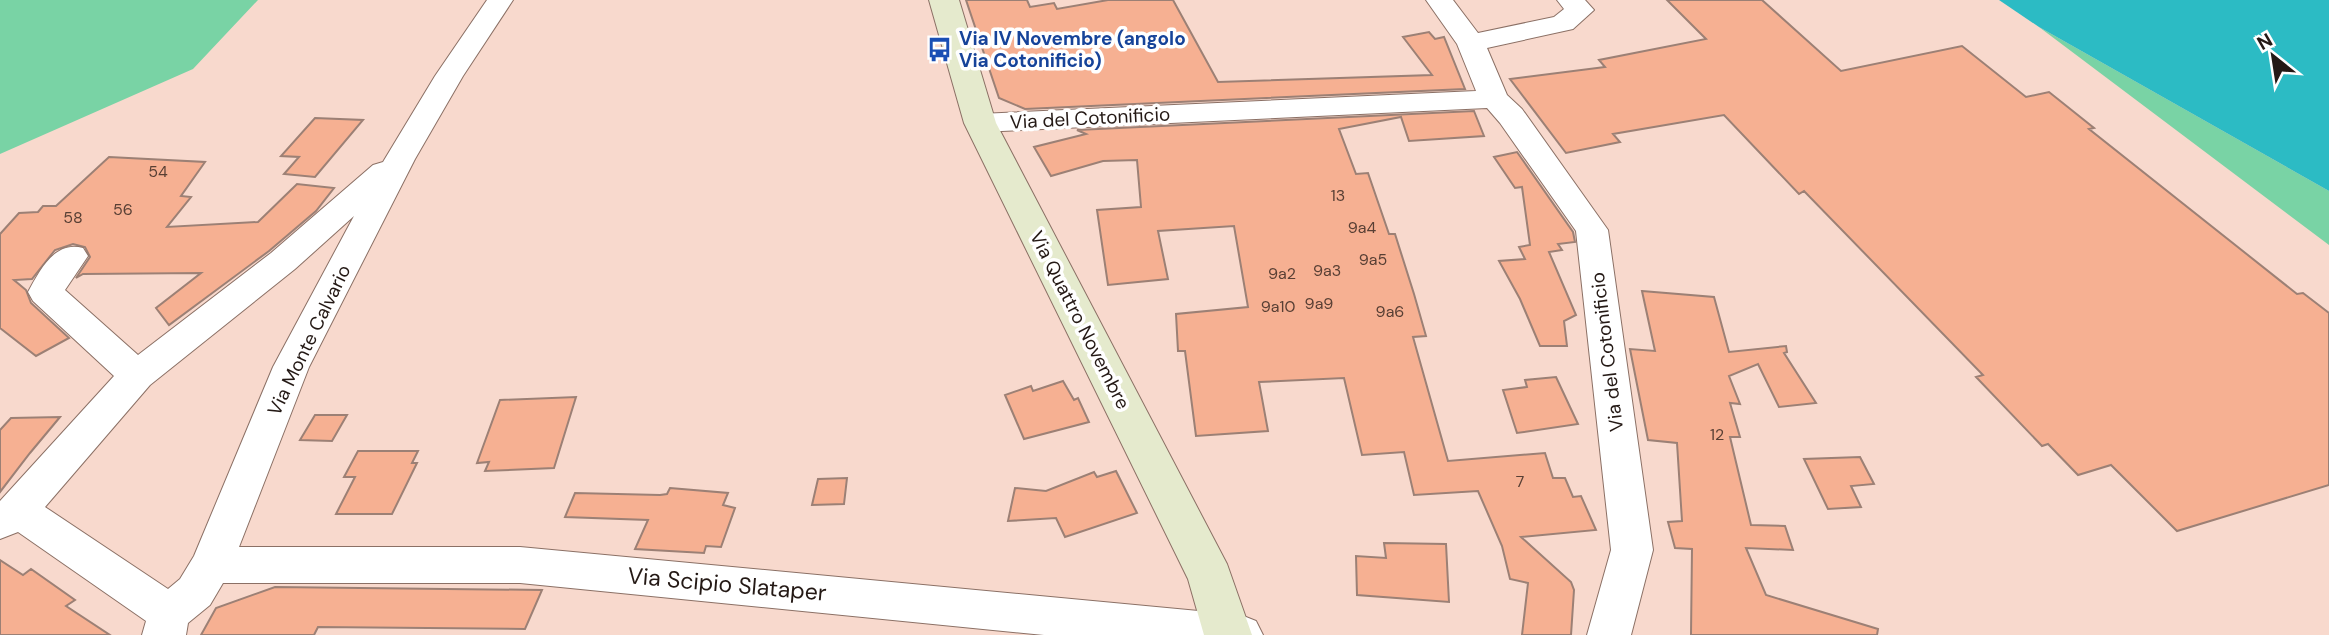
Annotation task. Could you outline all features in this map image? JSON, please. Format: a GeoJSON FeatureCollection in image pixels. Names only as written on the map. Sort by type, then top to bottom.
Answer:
{"type":"FeatureCollection","features":[{"type":"Feature","properties":{"kind":"main road","name":"Via Quattro Novembre"},"geometry":{"type":"LineString","coordinates":[[944,0],[981,122],[1211,578],[1232,634]]}},
{"type":"Feature","properties":{"kind":"street","name":"Via Monte Calvario"},"geometry":{"type":"LineString","coordinates":[[400,159],[283,261],[137,375],[9,516],[166,624],[195,592],[211,565],[291,367],[400,159],[449,76],[500,0]]}},
{"type":"Feature","properties":{"kind":"street","name":"Via del Cotonificio"},"geometry":{"type":"LineString","coordinates":[[1439,0],[1471,43],[1494,99],[1511,116],[1592,230],[1632,550],[1609,635]]}},
{"type":"Feature","properties":{"kind":"street"},"geometry":{"type":"LineString","coordinates":[[1471,43],[1563,23],[1580,10],[1570,0]]}},
{"type":"Feature","properties":{"kind":"street","name":"Via del Cotonificio"},"geometry":{"type":"LineString","coordinates":[[981,122],[1494,99]]}},
{"type":"Feature","properties":{"kind":"street"},"geometry":{"type":"LineString","coordinates":[[71,257],[46,292],[137,375]]}},
{"type":"Feature","properties":{"kind":"street","name":"Via Scipio Slataper"},"geometry":{"type":"LineString","coordinates":[[211,565],[520,565],[1232,634]]}},
{"type":"Feature","properties":{"kind":"green space"},"geometry":{"type":"Polygon","coordinates":[[[0,0],[258,0],[193,69],[0,154],[0,0]]]}},
{"type":"Feature","properties":{"kind":"green space"},"geometry":{"type":"Polygon","coordinates":[[[2039,27],[2329,191],[2329,245],[2039,27]]]}},
{"type":"Feature","properties":{"kind":"water"},"geometry":{"type":"Polygon","coordinates":[[[1999,0],[2329,0],[2329,191],[2039,27],[1999,0]]]}},
{"type":"Feature","properties":{"kind":"building"},"geometry":{"type":"Polygon","coordinates":[[[966,0],[1027,0],[1030,7],[1054,3],[1057,9],[1108,0],[1173,0],[1218,82],[1432,75],[1403,37],[1429,32],[1435,39],[1444,37],[1465,89],[1025,109],[999,98],[966,0]]]}},
{"type":"Feature","properties":{"kind":"building"},"geometry":{"type":"Polygon","coordinates":[[[1667,0],[1762,0],[1841,71],[1962,46],[2026,97],[2049,92],[2094,128],[2089,129],[2297,294],[2303,293],[2329,313],[2329,485],[2177,531],[2111,465],[2078,475],[2048,444],[2042,446],[1976,377],[1983,375],[1804,191],[1799,194],[1724,115],[1613,134],[1620,142],[1566,153],[1510,79],[1605,67],[1599,60],[1706,39],[1667,0]]]}},
{"type":"Feature","properties":{"kind":"building"},"geometry":{"type":"Polygon","coordinates":[[[1474,111],[1484,136],[1409,141],[1401,117],[1339,129],[1356,174],[1368,173],[1389,234],[1395,234],[1426,336],[1413,337],[1448,461],[1545,453],[1553,478],[1565,478],[1573,497],[1581,496],[1596,530],[1521,537],[1571,582],[1574,590],[1571,635],[1522,635],[1528,583],[1510,579],[1502,546],[1478,491],[1414,495],[1404,452],[1362,455],[1344,378],[1259,382],[1268,431],[1196,436],[1185,351],[1178,351],[1176,314],[1248,307],[1234,226],[1158,231],[1168,279],[1108,285],[1097,210],[1141,207],[1137,160],[1103,161],[1051,176],[1034,147],[1086,134],[1077,130],[1474,111]]]}},
{"type":"Feature","properties":{"kind":"building"},"geometry":{"type":"Polygon","coordinates":[[[315,118],[363,120],[315,177],[284,174],[299,157],[281,156],[315,118]]]}},
{"type":"Feature","properties":{"kind":"building"},"geometry":{"type":"Polygon","coordinates":[[[1517,152],[1573,232],[1575,242],[1558,244],[1562,250],[1549,252],[1576,315],[1564,321],[1567,346],[1540,346],[1520,299],[1499,261],[1525,259],[1519,247],[1530,245],[1522,187],[1515,188],[1494,157],[1517,152]]]}},
{"type":"Feature","properties":{"kind":"building"},"geometry":{"type":"Polygon","coordinates":[[[109,157],[205,162],[181,196],[191,197],[167,227],[258,222],[297,184],[334,188],[316,211],[269,251],[169,325],[156,308],[201,273],[83,274],[76,278],[90,257],[85,247],[73,244],[55,250],[32,279],[14,280],[26,290],[31,303],[69,338],[36,356],[0,328],[0,234],[19,213],[38,212],[43,206],[56,206],[109,157]]]}},
{"type":"Feature","properties":{"kind":"building"},"geometry":{"type":"Polygon","coordinates":[[[1642,291],[1714,297],[1729,352],[1786,346],[1787,352],[1784,353],[1816,403],[1779,407],[1758,364],[1729,376],[1740,404],[1730,403],[1740,437],[1730,437],[1751,525],[1785,526],[1793,550],[1746,548],[1766,595],[1878,629],[1877,635],[1691,635],[1692,549],[1675,548],[1668,522],[1682,521],[1677,443],[1648,440],[1630,349],[1655,351],[1642,291]]]}},
{"type":"Feature","properties":{"kind":"building"},"geometry":{"type":"Polygon","coordinates":[[[1556,377],[1578,424],[1517,433],[1503,390],[1527,387],[1525,380],[1556,377]]]}},
{"type":"Feature","properties":{"kind":"building"},"geometry":{"type":"Polygon","coordinates":[[[1063,381],[1074,400],[1078,398],[1089,422],[1024,439],[1005,395],[1031,386],[1033,391],[1063,381]]]}},
{"type":"Feature","properties":{"kind":"building"},"geometry":{"type":"Polygon","coordinates":[[[576,397],[554,468],[485,471],[489,462],[477,463],[500,400],[576,397]]]}},
{"type":"Feature","properties":{"kind":"building"},"geometry":{"type":"Polygon","coordinates":[[[315,415],[347,415],[332,441],[300,440],[315,415]]]}},
{"type":"Feature","properties":{"kind":"building"},"geometry":{"type":"Polygon","coordinates":[[[60,417],[0,492],[0,430],[11,418],[60,417]]]}},
{"type":"Feature","properties":{"kind":"building"},"geometry":{"type":"Polygon","coordinates":[[[358,451],[418,451],[412,463],[417,463],[392,514],[336,514],[355,477],[344,477],[358,451]]]}},
{"type":"Feature","properties":{"kind":"building"},"geometry":{"type":"Polygon","coordinates":[[[1860,457],[1874,484],[1851,486],[1861,507],[1828,509],[1804,459],[1860,457]]]}},
{"type":"Feature","properties":{"kind":"building"},"geometry":{"type":"Polygon","coordinates":[[[1116,471],[1137,513],[1065,537],[1056,518],[1008,521],[1015,488],[1046,491],[1094,472],[1097,477],[1116,471]]]}},
{"type":"Feature","properties":{"kind":"building"},"geometry":{"type":"Polygon","coordinates":[[[847,478],[844,504],[812,505],[818,479],[847,478]]]}},
{"type":"Feature","properties":{"kind":"building"},"geometry":{"type":"Polygon","coordinates":[[[670,488],[728,493],[723,505],[735,508],[721,547],[706,546],[704,553],[635,549],[648,520],[565,517],[575,493],[660,495],[667,494],[670,488]]]}},
{"type":"Feature","properties":{"kind":"building"},"geometry":{"type":"Polygon","coordinates":[[[1384,543],[1446,544],[1449,602],[1357,595],[1356,556],[1386,558],[1384,543]]]}},
{"type":"Feature","properties":{"kind":"building"},"geometry":{"type":"Polygon","coordinates":[[[0,560],[23,575],[31,569],[75,600],[66,606],[110,635],[0,635],[0,560]]]}},
{"type":"Feature","properties":{"kind":"building"},"geometry":{"type":"Polygon","coordinates":[[[275,587],[542,590],[525,629],[318,627],[314,635],[201,635],[216,608],[275,587]]]}},
{"type":"Feature","properties":{"kind":"place","name":"Via IV Novembre (angolo Via Cotonificio)"},"geometry":{"type":"Point","coordinates":[939,49]}}]}
